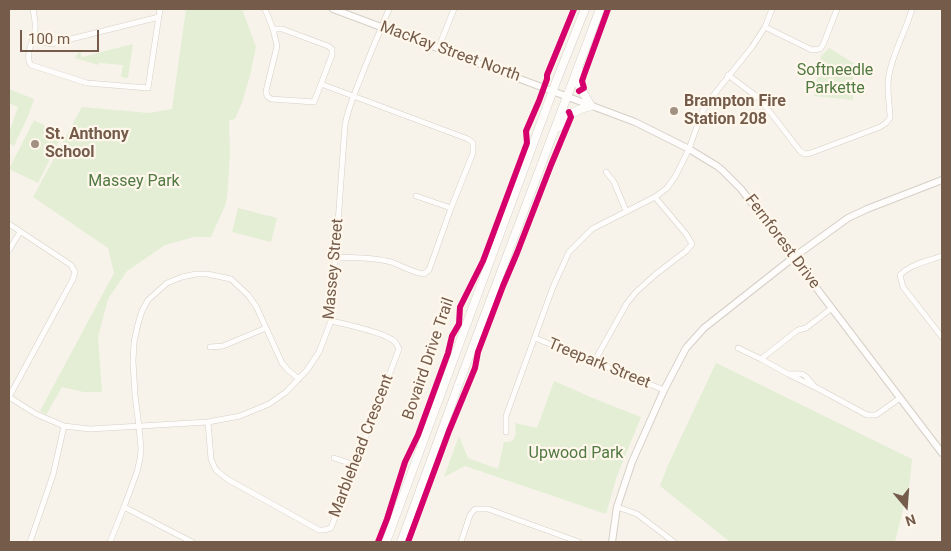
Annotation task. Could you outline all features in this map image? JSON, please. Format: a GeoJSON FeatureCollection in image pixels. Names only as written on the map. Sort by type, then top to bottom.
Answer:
{"type":"FeatureCollection","features":[{"type":"Feature","properties":{"kind":"main road"},"geometry":{"type":"LineString","coordinates":[[386,542],[553,90],[585,9]]}},
{"type":"Feature","properties":{"kind":"main road"},"geometry":{"type":"LineString","coordinates":[[401,542],[600,9]]}},
{"type":"Feature","properties":{"kind":"main road"},"geometry":{"type":"LineString","coordinates":[[553,134],[570,114],[580,108],[591,106],[578,84],[579,64]]}},
{"type":"Feature","properties":{"kind":"street"},"geometry":{"type":"LineString","coordinates":[[33,9],[35,25],[28,57],[31,65],[87,83],[148,88],[160,9]]}},
{"type":"Feature","properties":{"kind":"street"},"geometry":{"type":"LineString","coordinates":[[265,9],[277,46],[266,91],[267,96],[271,99],[314,102],[332,55],[332,50],[328,46],[282,29],[273,29]]}},
{"type":"Feature","properties":{"kind":"street","name":"MacKay Street North"},"geometry":{"type":"LineString","coordinates":[[334,9],[567,96]]}},
{"type":"Feature","properties":{"kind":"street","name":"Massey Street"},"geometry":{"type":"LineString","coordinates":[[9,397],[36,414],[64,426],[90,429],[208,422],[240,416],[269,404],[286,392],[307,370],[319,352],[331,321],[347,112],[389,9]]}},
{"type":"Feature","properties":{"kind":"street"},"geometry":{"type":"LineString","coordinates":[[438,49],[454,9]]}},
{"type":"Feature","properties":{"kind":"street"},"geometry":{"type":"LineString","coordinates":[[506,432],[506,416],[553,287],[569,252],[592,229],[655,197],[667,188],[676,177],[689,149],[702,112],[728,75],[752,47],[765,27],[772,9]]}},
{"type":"Feature","properties":{"kind":"street"},"geometry":{"type":"LineString","coordinates":[[765,27],[812,50],[816,50],[823,45],[837,9]]}},
{"type":"Feature","properties":{"kind":"street"},"geometry":{"type":"LineString","coordinates":[[728,75],[760,99],[800,151],[805,154],[811,153],[886,123],[890,118],[887,92],[888,77],[912,9]]}},
{"type":"Feature","properties":{"kind":"street"},"geometry":{"type":"LineString","coordinates":[[33,38],[51,44],[159,17]]}},
{"type":"Feature","properties":{"kind":"street"},"geometry":{"type":"LineString","coordinates":[[321,84],[468,139],[473,143],[473,153],[429,270],[424,274],[374,259],[336,257]]}},
{"type":"Feature","properties":{"kind":"street","name":"Fernforest Drive"},"geometry":{"type":"LineString","coordinates":[[567,96],[635,122],[689,149],[722,170],[741,189],[794,257],[942,453]]}},
{"type":"Feature","properties":{"kind":"street"},"geometry":{"type":"LineString","coordinates":[[606,172],[614,182],[626,211]]}},
{"type":"Feature","properties":{"kind":"street"},"geometry":{"type":"LineString","coordinates":[[612,542],[617,507],[632,462],[664,390],[686,348],[704,328],[837,225],[858,213],[942,180]]}},
{"type":"Feature","properties":{"kind":"street"},"geometry":{"type":"LineString","coordinates":[[416,196],[451,208]]}},
{"type":"Feature","properties":{"kind":"street"},"geometry":{"type":"LineString","coordinates":[[594,362],[627,303],[636,292],[692,244],[655,197]]}},
{"type":"Feature","properties":{"kind":"street"},"geometry":{"type":"LineString","coordinates":[[9,224],[71,265],[75,272],[9,397]]}},
{"type":"Feature","properties":{"kind":"street"},"geometry":{"type":"LineString","coordinates":[[9,250],[20,232]]}},
{"type":"Feature","properties":{"kind":"street"},"geometry":{"type":"LineString","coordinates":[[942,256],[911,267],[900,275],[903,287],[942,337]]}},
{"type":"Feature","properties":{"kind":"street"},"geometry":{"type":"LineString","coordinates":[[110,542],[124,508],[140,459],[141,449],[133,361],[134,342],[142,311],[148,300],[167,283],[196,274],[207,274],[231,279],[252,300],[282,363],[298,379]]}},
{"type":"Feature","properties":{"kind":"street"},"geometry":{"type":"LineString","coordinates":[[762,359],[798,330],[806,328],[832,308]]}},
{"type":"Feature","properties":{"kind":"street","name":"Marblehead Crescent"},"geometry":{"type":"LineString","coordinates":[[208,422],[211,459],[216,470],[227,479],[319,530],[331,528],[399,349],[397,343],[391,339],[358,327],[331,321]]}},
{"type":"Feature","properties":{"kind":"street"},"geometry":{"type":"LineString","coordinates":[[210,346],[223,346],[266,328]]}},
{"type":"Feature","properties":{"kind":"street","name":"Treepark Street"},"geometry":{"type":"LineString","coordinates":[[534,338],[664,390]]}},
{"type":"Feature","properties":{"kind":"street"},"geometry":{"type":"LineString","coordinates":[[738,348],[867,415],[876,416],[900,398]]}},
{"type":"Feature","properties":{"kind":"street"},"geometry":{"type":"LineString","coordinates":[[30,542],[53,474],[64,426]]}},
{"type":"Feature","properties":{"kind":"street"},"geometry":{"type":"LineString","coordinates":[[334,458],[355,465]]}},
{"type":"Feature","properties":{"kind":"street"},"geometry":{"type":"LineString","coordinates":[[617,507],[637,514],[674,542]]}},
{"type":"Feature","properties":{"kind":"street"},"geometry":{"type":"LineString","coordinates":[[124,508],[192,542]]}},
{"type":"Feature","properties":{"kind":"street"},"geometry":{"type":"LineString","coordinates":[[461,542],[470,514],[475,509],[488,509],[579,542]]}},
{"type":"Feature","properties":{"kind":"green space","name":"Massey Park"},"geometry":{"type":"Polygon","coordinates":[[[186,9],[242,9],[256,47],[242,103],[235,119],[230,120],[229,123],[230,153],[225,206],[211,237],[194,237],[165,245],[127,271],[108,299],[98,337],[102,392],[83,392],[62,387],[46,415],[40,411],[114,273],[108,248],[33,197],[82,107],[149,113],[172,109],[186,9]]]}},
{"type":"Feature","properties":{"kind":"green space"},"geometry":{"type":"Polygon","coordinates":[[[133,44],[128,78],[121,77],[123,65],[99,63],[98,65],[75,58],[80,50],[82,57],[133,44]]]}},
{"type":"Feature","properties":{"kind":"green space","name":"Softneedle Parkette"},"geometry":{"type":"Polygon","coordinates":[[[829,48],[855,64],[853,100],[814,96],[821,56],[829,48]]]}},
{"type":"Feature","properties":{"kind":"green space"},"geometry":{"type":"Polygon","coordinates":[[[9,89],[34,99],[14,146],[9,143],[9,130],[18,107],[9,103],[9,89]]]}},
{"type":"Feature","properties":{"kind":"green space"},"geometry":{"type":"Polygon","coordinates":[[[34,120],[62,135],[38,183],[9,169],[34,120]]]}},
{"type":"Feature","properties":{"kind":"green space"},"geometry":{"type":"Polygon","coordinates":[[[238,208],[277,218],[271,242],[232,232],[238,208]]]}},
{"type":"Feature","properties":{"kind":"green space"},"geometry":{"type":"Polygon","coordinates":[[[716,363],[912,459],[910,481],[895,542],[730,542],[660,486],[716,363]]]}},
{"type":"Feature","properties":{"kind":"green space","name":"Upwood Park"},"geometry":{"type":"Polygon","coordinates":[[[554,381],[641,417],[617,476],[606,514],[465,466],[444,477],[459,436],[468,458],[498,469],[504,442],[514,439],[515,423],[537,428],[554,381]]]}},
{"type":"Feature","properties":{"kind":"cycle path"},"geometry":{"type":"LineString","coordinates":[[539,101],[547,75],[574,9]]}},
{"type":"Feature","properties":{"kind":"cycle path"},"geometry":{"type":"LineString","coordinates":[[579,91],[584,88],[582,81],[608,9]]}},
{"type":"Feature","properties":{"kind":"cycle path","name":"Bovaird Drive Trail"},"geometry":{"type":"LineString","coordinates":[[378,542],[405,462],[418,435],[448,353],[452,336],[459,324],[460,307],[483,261],[527,143],[526,131],[539,101]]}},
{"type":"Feature","properties":{"kind":"cycle path"},"geometry":{"type":"LineString","coordinates":[[408,542],[449,431],[475,368],[478,352],[503,286],[571,117],[569,112]]}},
{"type":"Feature","properties":{"kind":"place","name":"Brampton Fire Station 208"},"geometry":{"type":"Point","coordinates":[674,111]}},
{"type":"Feature","properties":{"kind":"place","name":"St. Anthony School"},"geometry":{"type":"Point","coordinates":[35,144]}}]}
